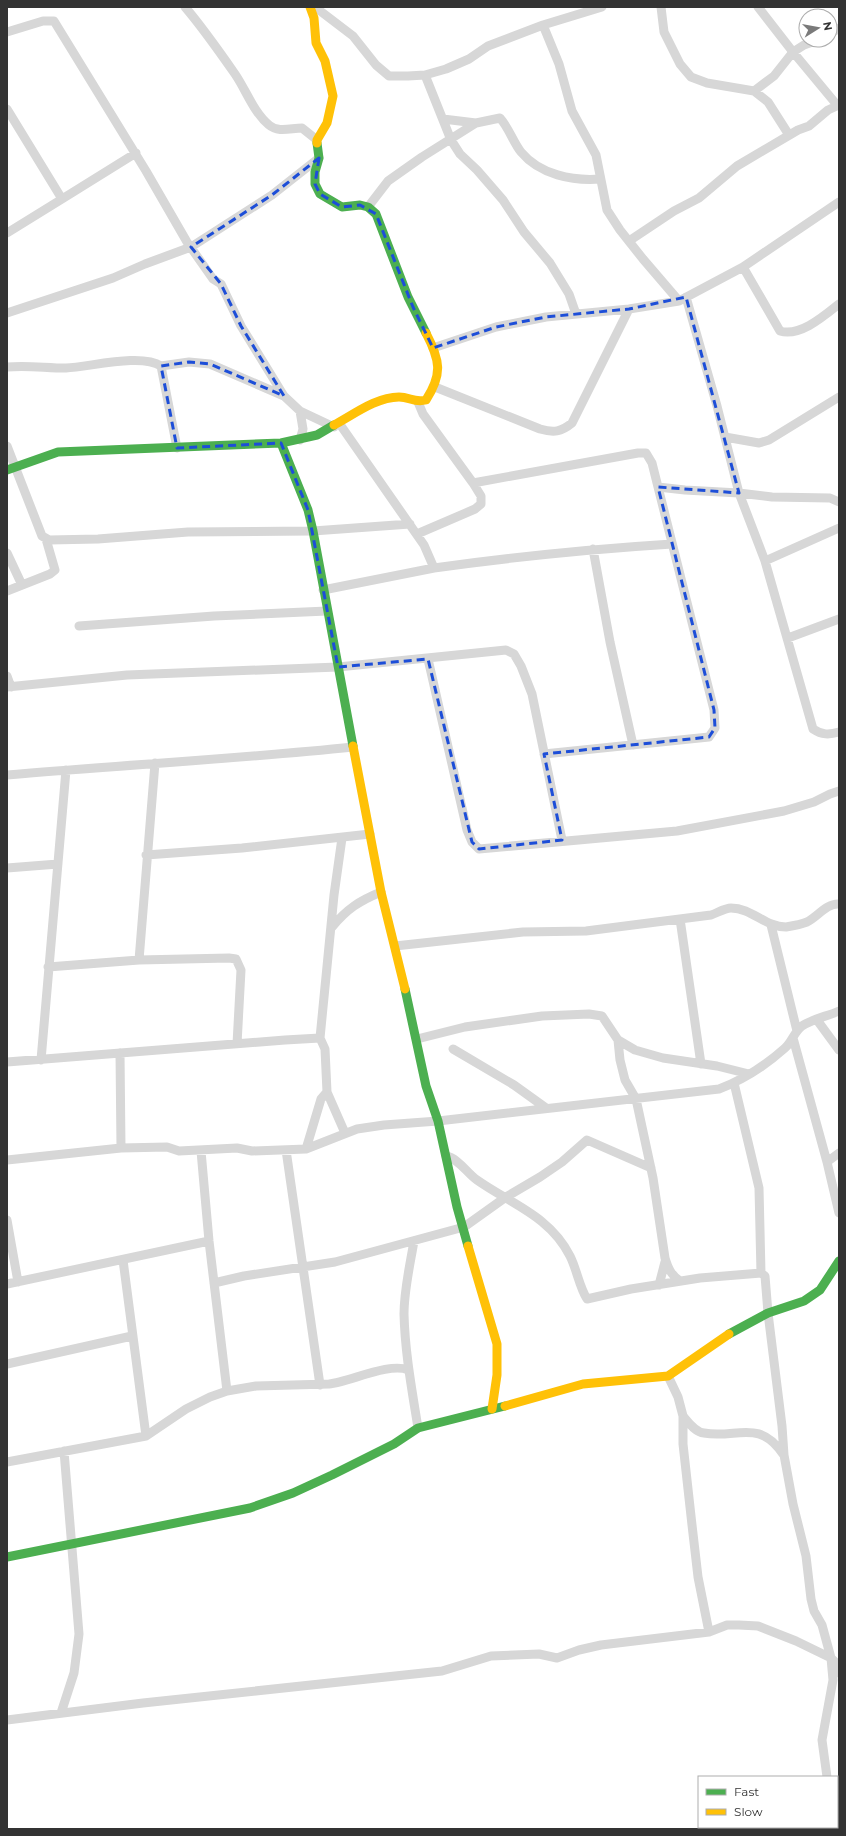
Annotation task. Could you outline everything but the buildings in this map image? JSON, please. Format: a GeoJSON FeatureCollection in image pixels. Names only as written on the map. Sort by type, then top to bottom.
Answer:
{"type":"FeatureCollection","features":[{"type":"Feature","properties":{"kind":"street"},"geometry":{"type":"LineString","coordinates":[[185,7],[202,28],[234,73],[259,113],[270,126],[279,130],[302,128],[318,140]]}},
{"type":"Feature","properties":{"kind":"street"},"geometry":{"type":"LineString","coordinates":[[310,7],[314,18],[316,42],[325,60],[333,96],[327,124],[322,130],[318,140],[319,158],[315,172],[315,184],[320,194],[342,207],[360,205],[368,207],[376,214],[413,307],[433,348],[438,364],[439,376],[435,387],[422,401],[423,414],[481,496],[481,504],[475,509],[417,534]]}},
{"type":"Feature","properties":{"kind":"street"},"geometry":{"type":"LineString","coordinates":[[315,7],[353,36],[376,65],[389,76],[425,75],[446,69],[469,59],[488,46],[543,25],[602,7]]}},
{"type":"Feature","properties":{"kind":"street"},"geometry":{"type":"LineString","coordinates":[[661,7],[664,32],[680,64],[691,77],[707,83],[754,91],[768,102],[789,135]]}},
{"type":"Feature","properties":{"kind":"street"},"geometry":{"type":"LineString","coordinates":[[629,241],[655,222],[699,198],[737,166],[798,130],[809,126],[838,105],[793,52],[758,7]]}},
{"type":"Feature","properties":{"kind":"street"},"geometry":{"type":"LineString","coordinates":[[7,32],[43,21],[54,21],[136,153],[191,248],[213,278],[221,284],[241,326],[284,396],[300,411],[336,425],[417,534],[424,545],[434,568]]}},
{"type":"Feature","properties":{"kind":"street"},"geometry":{"type":"LineString","coordinates":[[543,25],[559,64],[572,111],[596,155],[606,210],[629,241],[682,299],[725,437],[739,492],[765,560],[813,729],[820,734],[839,732]]}},
{"type":"Feature","properties":{"kind":"street"},"geometry":{"type":"LineString","coordinates":[[754,91],[774,76],[793,52],[799,48]]}},
{"type":"Feature","properties":{"kind":"street"},"geometry":{"type":"LineString","coordinates":[[425,75],[451,140],[460,154],[477,170],[503,200],[524,232],[550,263],[569,294],[576,314]]}},
{"type":"Feature","properties":{"kind":"street"},"geometry":{"type":"LineString","coordinates":[[7,109],[62,199]]}},
{"type":"Feature","properties":{"kind":"street"},"geometry":{"type":"LineString","coordinates":[[443,119],[476,123],[500,118],[522,152],[543,169],[562,177],[600,179]]}},
{"type":"Feature","properties":{"kind":"street"},"geometry":{"type":"LineString","coordinates":[[368,207],[388,181],[422,157],[476,123]]}},
{"type":"Feature","properties":{"kind":"street"},"geometry":{"type":"LineString","coordinates":[[7,233],[136,153]]}},
{"type":"Feature","properties":{"kind":"street"},"geometry":{"type":"LineString","coordinates":[[7,313],[113,278],[145,264],[191,248],[272,195],[319,158]]}},
{"type":"Feature","properties":{"kind":"street"},"geometry":{"type":"LineString","coordinates":[[433,348],[496,327],[546,317],[629,309],[682,299],[743,267],[839,202]]}},
{"type":"Feature","properties":{"kind":"street"},"geometry":{"type":"LineString","coordinates":[[743,267],[780,331],[788,334],[801,330],[839,304]]}},
{"type":"Feature","properties":{"kind":"street"},"geometry":{"type":"LineString","coordinates":[[435,387],[540,429],[552,432],[562,431],[572,423],[629,309]]}},
{"type":"Feature","properties":{"kind":"street"},"geometry":{"type":"LineString","coordinates":[[7,367],[66,368],[126,361],[154,361],[161,366],[177,448]]}},
{"type":"Feature","properties":{"kind":"street"},"geometry":{"type":"LineString","coordinates":[[161,366],[189,362],[210,364],[284,396]]}},
{"type":"Feature","properties":{"kind":"street"},"geometry":{"type":"LineString","coordinates":[[11,468],[58,452],[281,443],[300,440],[317,435],[365,408],[387,399],[400,396],[422,401]]}},
{"type":"Feature","properties":{"kind":"street"},"geometry":{"type":"LineString","coordinates":[[725,437],[759,443],[769,440],[839,397]]}},
{"type":"Feature","properties":{"kind":"street"},"geometry":{"type":"LineString","coordinates":[[300,411],[303,429],[300,440]]}},
{"type":"Feature","properties":{"kind":"street"},"geometry":{"type":"LineString","coordinates":[[281,443],[308,510],[381,892],[417,1039],[426,1086],[438,1121],[457,1207],[497,1344],[497,1375],[492,1409]]}},
{"type":"Feature","properties":{"kind":"street"},"geometry":{"type":"LineString","coordinates":[[7,446],[11,468],[42,536],[46,539],[55,570],[50,574],[7,591]]}},
{"type":"Feature","properties":{"kind":"street"},"geometry":{"type":"LineString","coordinates":[[473,483],[595,460],[646,453],[652,463],[714,710],[715,728],[710,737],[634,746],[544,754]]}},
{"type":"Feature","properties":{"kind":"street"},"geometry":{"type":"LineString","coordinates":[[658,487],[685,490],[739,492],[772,497],[830,498],[839,502]]}},
{"type":"Feature","properties":{"kind":"street"},"geometry":{"type":"LineString","coordinates":[[46,539],[98,538],[188,532],[313,531],[410,524]]}},
{"type":"Feature","properties":{"kind":"street"},"geometry":{"type":"LineString","coordinates":[[765,560],[839,528]]}},
{"type":"Feature","properties":{"kind":"street"},"geometry":{"type":"LineString","coordinates":[[323,590],[434,568],[593,549],[672,544]]}},
{"type":"Feature","properties":{"kind":"street"},"geometry":{"type":"LineString","coordinates":[[593,549],[610,642],[634,746]]}},
{"type":"Feature","properties":{"kind":"street"},"geometry":{"type":"LineString","coordinates":[[7,553],[22,585]]}},
{"type":"Feature","properties":{"kind":"street"},"geometry":{"type":"LineString","coordinates":[[79,626],[214,616],[327,611]]}},
{"type":"Feature","properties":{"kind":"street"},"geometry":{"type":"LineString","coordinates":[[788,638],[839,619]]}},
{"type":"Feature","properties":{"kind":"street"},"geometry":{"type":"LineString","coordinates":[[7,676],[9,687],[127,676],[338,667],[506,650],[514,654],[521,666],[532,694],[562,840]]}},
{"type":"Feature","properties":{"kind":"street"},"geometry":{"type":"LineString","coordinates":[[428,659],[467,830],[472,842],[479,849],[562,840],[677,831],[722,824],[784,811],[814,802],[839,791]]}},
{"type":"Feature","properties":{"kind":"street"},"geometry":{"type":"LineString","coordinates":[[7,775],[284,754],[353,747]]}},
{"type":"Feature","properties":{"kind":"street"},"geometry":{"type":"LineString","coordinates":[[139,960],[146,854],[155,763]]}},
{"type":"Feature","properties":{"kind":"street"},"geometry":{"type":"LineString","coordinates":[[41,1060],[66,770]]}},
{"type":"Feature","properties":{"kind":"street"},"geometry":{"type":"LineString","coordinates":[[146,854],[242,848],[370,834]]}},
{"type":"Feature","properties":{"kind":"street"},"geometry":{"type":"LineString","coordinates":[[342,838],[334,895],[320,1038],[325,1049],[327,1092],[345,1133]]}},
{"type":"Feature","properties":{"kind":"street"},"geometry":{"type":"LineString","coordinates":[[7,868],[58,864]]}},
{"type":"Feature","properties":{"kind":"street"},"geometry":{"type":"LineString","coordinates":[[332,927],[341,915],[359,901],[381,892]]}},
{"type":"Feature","properties":{"kind":"street"},"geometry":{"type":"LineString","coordinates":[[395,946],[523,932],[586,931],[711,915],[730,908],[757,915],[771,925],[786,927],[807,922],[828,907],[839,904]]}},
{"type":"Feature","properties":{"kind":"street"},"geometry":{"type":"LineString","coordinates":[[680,919],[701,1064]]}},
{"type":"Feature","properties":{"kind":"street"},"geometry":{"type":"LineString","coordinates":[[771,925],[795,1034],[839,1213]]}},
{"type":"Feature","properties":{"kind":"street"},"geometry":{"type":"LineString","coordinates":[[48,967],[139,960],[236,959],[241,970],[237,1044]]}},
{"type":"Feature","properties":{"kind":"street"},"geometry":{"type":"LineString","coordinates":[[7,1160],[121,1148],[167,1146],[179,1152],[237,1148],[252,1151],[306,1149],[328,1142],[345,1133],[384,1125],[438,1121],[719,1089],[734,1083],[749,1074],[786,1048],[803,1025],[839,1011]]}},
{"type":"Feature","properties":{"kind":"street"},"geometry":{"type":"LineString","coordinates":[[417,1039],[465,1026],[542,1016],[589,1014],[602,1016],[618,1040],[635,1050],[663,1058],[717,1066],[749,1074]]}},
{"type":"Feature","properties":{"kind":"street"},"geometry":{"type":"LineString","coordinates":[[817,1020],[839,1050]]}},
{"type":"Feature","properties":{"kind":"street"},"geometry":{"type":"LineString","coordinates":[[7,1062],[320,1038]]}},
{"type":"Feature","properties":{"kind":"street"},"geometry":{"type":"LineString","coordinates":[[618,1040],[624,1080],[636,1099],[651,1168],[665,1258],[668,1269],[674,1277],[680,1281]]}},
{"type":"Feature","properties":{"kind":"street"},"geometry":{"type":"LineString","coordinates":[[453,1049],[514,1085],[546,1108]]}},
{"type":"Feature","properties":{"kind":"street"},"geometry":{"type":"LineString","coordinates":[[120,1053],[121,1148]]}},
{"type":"Feature","properties":{"kind":"street"},"geometry":{"type":"LineString","coordinates":[[734,1083],[759,1188],[761,1273],[765,1276],[784,1455],[793,1504],[806,1556],[811,1599],[835,1656],[839,1673]]}},
{"type":"Feature","properties":{"kind":"street"},"geometry":{"type":"LineString","coordinates":[[306,1149],[320,1099],[327,1092]]}},
{"type":"Feature","properties":{"kind":"street"},"geometry":{"type":"LineString","coordinates":[[214,1283],[244,1276],[335,1262],[464,1227],[506,1197],[562,1162],[587,1140],[651,1168]]}},
{"type":"Feature","properties":{"kind":"street"},"geometry":{"type":"LineString","coordinates":[[286,1150],[320,1385]]}},
{"type":"Feature","properties":{"kind":"street"},"geometry":{"type":"LineString","coordinates":[[201,1151],[209,1241],[227,1391]]}},
{"type":"Feature","properties":{"kind":"street"},"geometry":{"type":"LineString","coordinates":[[827,1162],[839,1153]]}},
{"type":"Feature","properties":{"kind":"street"},"geometry":{"type":"LineString","coordinates":[[446,1156],[450,1156],[477,1180],[506,1197],[546,1225],[562,1243],[570,1255],[587,1299],[700,1278],[761,1273]]}},
{"type":"Feature","properties":{"kind":"street"},"geometry":{"type":"LineString","coordinates":[[7,1220],[18,1282]]}},
{"type":"Feature","properties":{"kind":"street"},"geometry":{"type":"LineString","coordinates":[[7,1284],[209,1241]]}},
{"type":"Feature","properties":{"kind":"street"},"geometry":{"type":"LineString","coordinates":[[414,1241],[406,1284],[404,1313],[408,1370],[418,1428]]}},
{"type":"Feature","properties":{"kind":"street"},"geometry":{"type":"LineString","coordinates":[[659,1285],[664,1272],[665,1258]]}},
{"type":"Feature","properties":{"kind":"street"},"geometry":{"type":"LineString","coordinates":[[123,1260],[146,1436]]}},
{"type":"Feature","properties":{"kind":"street"},"geometry":{"type":"LineString","coordinates":[[7,1557],[250,1508],[293,1493],[332,1475],[394,1444],[418,1428],[583,1384],[668,1376],[714,1343],[768,1313],[804,1301],[820,1290],[831,1271],[839,1261]]}},
{"type":"Feature","properties":{"kind":"street"},"geometry":{"type":"LineString","coordinates":[[7,1364],[132,1336]]}},
{"type":"Feature","properties":{"kind":"street"},"geometry":{"type":"LineString","coordinates":[[7,1462],[146,1436],[186,1409],[210,1397],[227,1391],[256,1386],[320,1385],[340,1383],[365,1374],[401,1367],[408,1370]]}},
{"type":"Feature","properties":{"kind":"street"},"geometry":{"type":"LineString","coordinates":[[668,1376],[678,1397],[683,1416],[683,1444],[698,1577],[709,1632]]}},
{"type":"Feature","properties":{"kind":"street"},"geometry":{"type":"LineString","coordinates":[[683,1416],[692,1426],[703,1434],[746,1431],[760,1434],[776,1443],[784,1455]]}},
{"type":"Feature","properties":{"kind":"street"},"geometry":{"type":"LineString","coordinates":[[61,1713],[74,1673],[79,1634],[64,1451]]}},
{"type":"Feature","properties":{"kind":"street"},"geometry":{"type":"LineString","coordinates":[[7,1720],[442,1671],[491,1656],[539,1654],[557,1658],[578,1650],[601,1645],[709,1632],[727,1625],[758,1626],[835,1656]]}},
{"type":"Feature","properties":{"kind":"street"},"geometry":{"type":"LineString","coordinates":[[827,1776],[822,1740],[833,1680],[835,1656]]}},
{"type":"Feature","properties":{"kind":"highlighted area"},"geometry":{"type":"Polygon","coordinates":[[[319,158],[315,184],[320,194],[342,207],[360,205],[376,214],[413,307],[433,348],[496,327],[546,317],[629,309],[686,297],[739,493],[658,487],[714,710],[715,728],[709,737],[544,754],[562,840],[479,849],[472,842],[428,659],[338,667],[308,510],[281,443],[177,448],[161,366],[189,362],[210,364],[284,396],[241,326],[221,284],[191,247],[272,195],[319,158]]]}},
{"type":"Feature","properties":{"kind":"traffic: fast"},"geometry":{"type":"LineString","coordinates":[[317,143],[319,158],[315,172],[315,184],[320,194],[342,207],[360,205],[368,207],[376,214],[408,297],[426,333]]}},
{"type":"Feature","properties":{"kind":"traffic: fast"},"geometry":{"type":"LineString","coordinates":[[7,470],[58,452],[281,443],[317,435],[334,425]]}},
{"type":"Feature","properties":{"kind":"traffic: fast"},"geometry":{"type":"LineString","coordinates":[[281,443],[308,510],[313,531],[353,746]]}},
{"type":"Feature","properties":{"kind":"traffic: fast"},"geometry":{"type":"LineString","coordinates":[[405,989],[426,1086],[438,1121],[457,1207],[468,1246]]}},
{"type":"Feature","properties":{"kind":"traffic: fast"},"geometry":{"type":"LineString","coordinates":[[729,1334],[768,1313],[804,1301],[820,1290],[839,1261]]}},
{"type":"Feature","properties":{"kind":"traffic: fast"},"geometry":{"type":"LineString","coordinates":[[7,1557],[250,1508],[293,1493],[332,1475],[394,1444],[418,1428],[505,1406]]}},
{"type":"Feature","properties":{"kind":"traffic: slow"},"geometry":{"type":"LineString","coordinates":[[310,7],[314,18],[316,43],[325,61],[333,96],[327,123],[317,140],[317,143]]}},
{"type":"Feature","properties":{"kind":"traffic: slow"},"geometry":{"type":"LineString","coordinates":[[334,425],[365,407],[382,400],[399,397],[418,401],[426,400],[435,382],[438,367],[437,359],[426,333]]}},
{"type":"Feature","properties":{"kind":"traffic: slow"},"geometry":{"type":"LineString","coordinates":[[353,746],[381,892],[405,989]]}},
{"type":"Feature","properties":{"kind":"traffic: slow"},"geometry":{"type":"LineString","coordinates":[[468,1246],[497,1344],[497,1375],[492,1409]]}},
{"type":"Feature","properties":{"kind":"traffic: slow"},"geometry":{"type":"LineString","coordinates":[[505,1406],[583,1384],[668,1376],[729,1334]]}}]}
